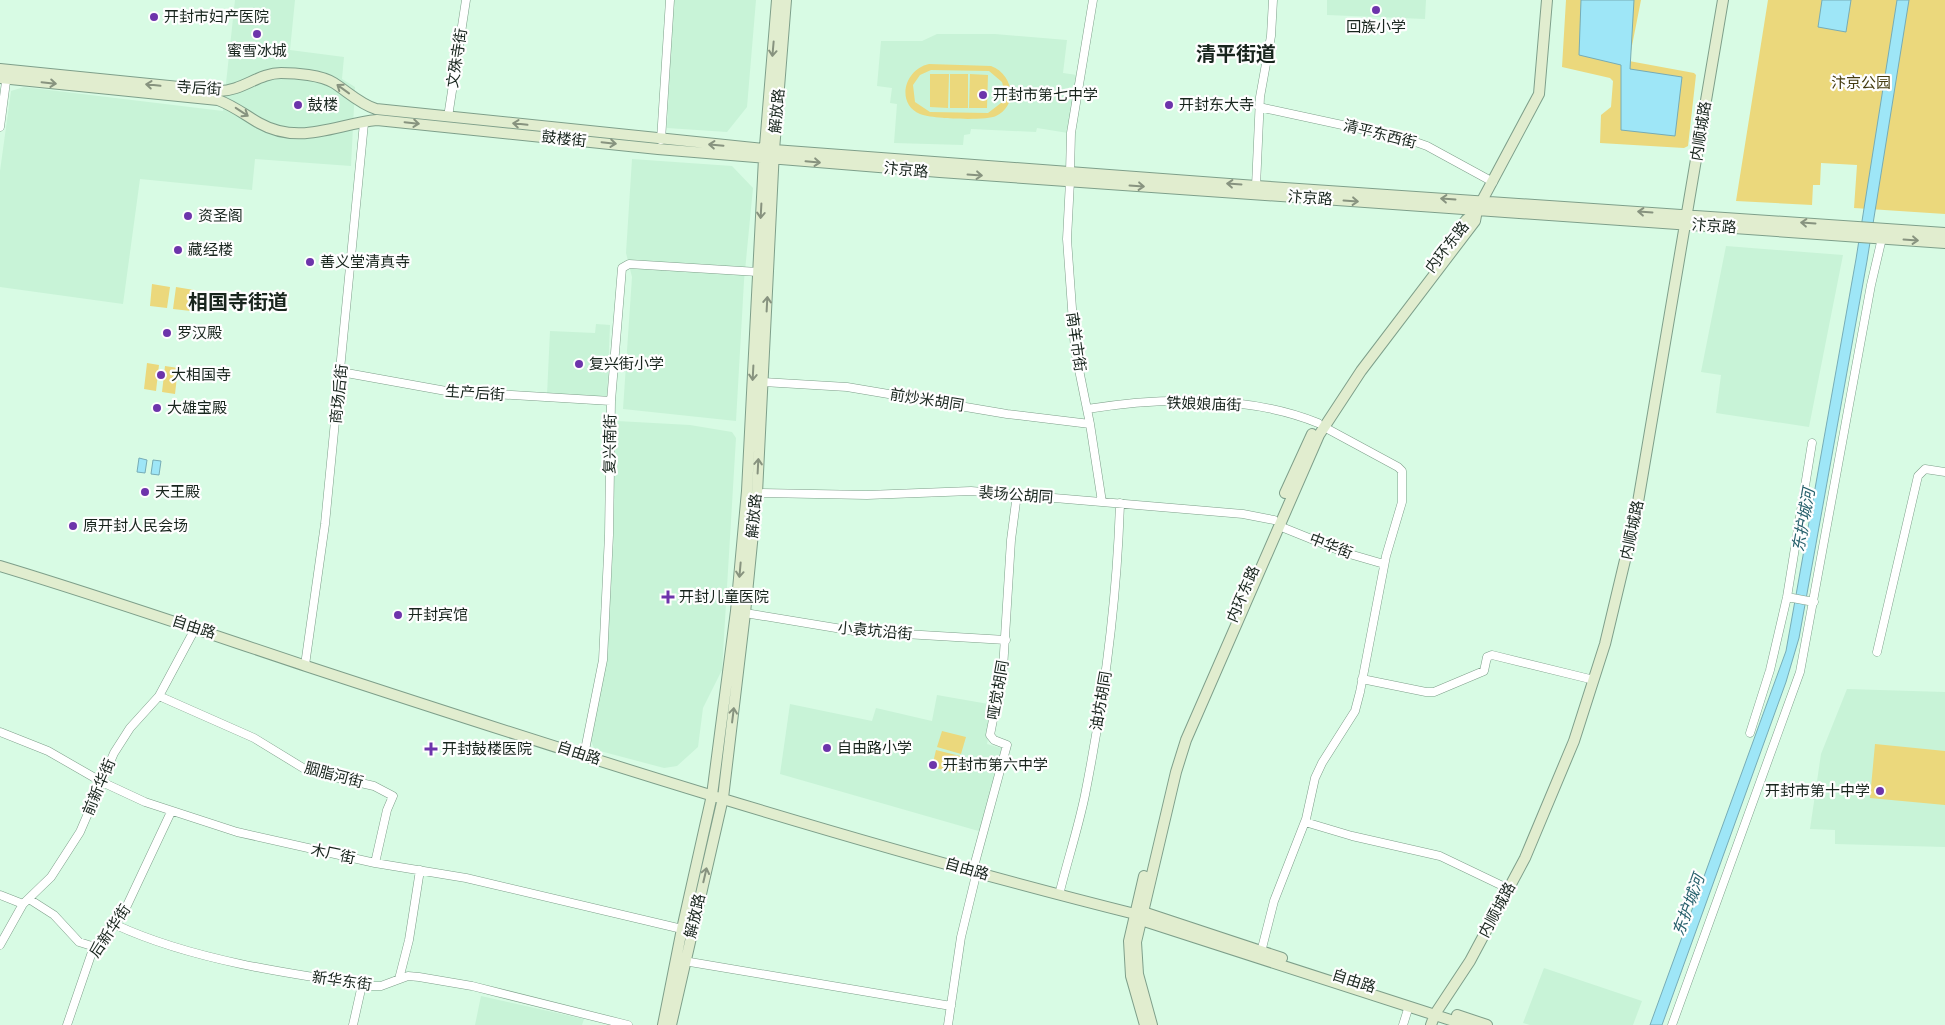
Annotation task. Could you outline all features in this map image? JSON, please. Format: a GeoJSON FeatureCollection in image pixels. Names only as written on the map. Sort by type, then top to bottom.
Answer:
{"type":"FeatureCollection","features":[{"type":"Feature","properties":{"kind":"street","name":"文殊寺街"},"geometry":{"type":"LineString","coordinates":[[448,117],[466,0]]}},
{"type":"Feature","properties":{"kind":"street"},"geometry":{"type":"LineString","coordinates":[[662,140],[670,0]]}},
{"type":"Feature","properties":{"kind":"street","name":"解放路"},"geometry":{"type":"LineString","coordinates":[[672,1025],[718,797],[745,613],[757,493],[763,382],[769,154],[778,0]]}},
{"type":"Feature","properties":{"kind":"street","name":"解放路"},"geometry":{"type":"LineString","coordinates":[[663,1025],[682,929],[718,797],[747,491],[758,272],[786,0]]}},
{"type":"Feature","properties":{"kind":"street","name":"南羊市街"},"geometry":{"type":"LineString","coordinates":[[1094,0],[1071,133],[1067,239],[1075,350],[1090,424],[1102,502]]}},
{"type":"Feature","properties":{"kind":"street"},"geometry":{"type":"LineString","coordinates":[[1256,186],[1259,107],[1271,36],[1273,0]]}},
{"type":"Feature","properties":{"kind":"street","name":"内环东路"},"geometry":{"type":"LineString","coordinates":[[1145,1025],[1132,976],[1129,941],[1139,915],[1186,740],[1276,523],[1303,451],[1321,425],[1355,367],[1466,220],[1480,205],[1539,94],[1547,0]]}},
{"type":"Feature","properties":{"kind":"street","name":"内顺城路"},"geometry":{"type":"LineString","coordinates":[[1431,1025],[1436,1012],[1470,961],[1525,858],[1574,741],[1605,644],[1636,514],[1722,0]]}},
{"type":"Feature","properties":{"kind":"street","name":"寺后街"},"geometry":{"type":"LineString","coordinates":[[3,74],[219,91],[234,90],[272,74],[282,73],[329,80],[362,103],[386,110]]}},
{"type":"Feature","properties":{"kind":"street"},"geometry":{"type":"LineString","coordinates":[[0,128],[3,74]]}},
{"type":"Feature","properties":{"kind":"street","name":"寺后街"},"geometry":{"type":"LineString","coordinates":[[3,74],[218,100],[241,110],[259,123],[277,130],[296,133],[322,132],[348,124],[364,123]]}},
{"type":"Feature","properties":{"kind":"street","name":"清平东西街"},"geometry":{"type":"LineString","coordinates":[[1259,107],[1407,139],[1427,146],[1493,182]]}},
{"type":"Feature","properties":{"kind":"street","name":"鼓楼街"},"geometry":{"type":"LineString","coordinates":[[386,110],[662,140],[769,154]]}},
{"type":"Feature","properties":{"kind":"street","name":"鼓楼街"},"geometry":{"type":"LineString","coordinates":[[364,123],[377,120],[769,154]]}},
{"type":"Feature","properties":{"kind":"street","name":"商场后街"},"geometry":{"type":"LineString","coordinates":[[305,665],[325,524],[364,123]]}},
{"type":"Feature","properties":{"kind":"street","name":"汴京路"},"geometry":{"type":"LineString","coordinates":[[769,154],[1880,234]]}},
{"type":"Feature","properties":{"kind":"street","name":"汴京路"},"geometry":{"type":"LineString","coordinates":[[1070,176],[1256,186],[1480,205]]}},
{"type":"Feature","properties":{"kind":"street"},"geometry":{"type":"LineString","coordinates":[[1880,234],[1945,232]]}},
{"type":"Feature","properties":{"kind":"street"},"geometry":{"type":"LineString","coordinates":[[1880,234],[1945,243]]}},
{"type":"Feature","properties":{"kind":"street"},"geometry":{"type":"LineString","coordinates":[[1672,1025],[1796,684],[1880,234]]}},
{"type":"Feature","properties":{"kind":"street","name":"复兴南街"},"geometry":{"type":"LineString","coordinates":[[584,754],[602,660],[609,535],[611,401],[622,268],[629,264],[758,272]]}},
{"type":"Feature","properties":{"kind":"street","name":"生产后街"},"geometry":{"type":"LineString","coordinates":[[341,372],[446,391],[611,401]]}},
{"type":"Feature","properties":{"kind":"street","name":"前炒米胡同"},"geometry":{"type":"LineString","coordinates":[[763,382],[847,387],[1015,416],[1090,424]]}},
{"type":"Feature","properties":{"kind":"street","name":"铁娘娘庙街"},"geometry":{"type":"LineString","coordinates":[[1087,409],[1122,404],[1149,403],[1243,405],[1275,409],[1321,425],[1398,467],[1402,471],[1402,502],[1384,564]]}},
{"type":"Feature","properties":{"kind":"street"},"geometry":{"type":"LineString","coordinates":[[1750,733],[1791,598],[1812,443]]}},
{"type":"Feature","properties":{"kind":"street"},"geometry":{"type":"LineString","coordinates":[[1877,652],[1918,476],[1925,469],[1945,472]]}},
{"type":"Feature","properties":{"kind":"street","name":"裴场公胡同"},"geometry":{"type":"LineString","coordinates":[[757,493],[867,494],[972,491],[1242,514],[1276,523]]}},
{"type":"Feature","properties":{"kind":"street","name":"哑觉胡同"},"geometry":{"type":"LineString","coordinates":[[975,871],[1007,745],[990,738],[1003,669],[1011,540],[1017,494]]}},
{"type":"Feature","properties":{"kind":"street","name":"油坊胡同"},"geometry":{"type":"LineString","coordinates":[[1059,895],[1085,796],[1106,672],[1116,600],[1120,503]]}},
{"type":"Feature","properties":{"kind":"street","name":"中华街"},"geometry":{"type":"LineString","coordinates":[[1276,523],[1346,553],[1384,564]]}},
{"type":"Feature","properties":{"kind":"street"},"geometry":{"type":"LineString","coordinates":[[1261,955],[1274,901],[1305,822],[1315,778],[1322,763],[1355,711],[1384,564]]}},
{"type":"Feature","properties":{"kind":"street","name":"自由路"},"geometry":{"type":"LineString","coordinates":[[0,566],[196,627],[305,665],[718,797],[1059,895],[1139,915],[1436,1012],[1466,1025]]}},
{"type":"Feature","properties":{"kind":"street"},"geometry":{"type":"LineString","coordinates":[[1791,598],[1810,601]]}},
{"type":"Feature","properties":{"kind":"street","name":"小袁坑沿街"},"geometry":{"type":"LineString","coordinates":[[745,613],[854,631],[1006,640]]}},
{"type":"Feature","properties":{"kind":"street","name":"前新华街"},"geometry":{"type":"LineString","coordinates":[[0,944],[26,902],[51,877],[80,832],[114,753],[130,728],[159,696],[196,627]]}},
{"type":"Feature","properties":{"kind":"street"},"geometry":{"type":"LineString","coordinates":[[1362,679],[1412,690],[1434,692],[1484,671],[1487,657],[1492,655],[1594,680]]}},
{"type":"Feature","properties":{"kind":"street","name":"胭脂河街"},"geometry":{"type":"LineString","coordinates":[[159,696],[254,738],[308,771],[374,786],[393,796],[375,862]]}},
{"type":"Feature","properties":{"kind":"street","name":"木厂街"},"geometry":{"type":"LineString","coordinates":[[0,732],[48,751],[102,782],[145,802],[237,832],[375,862],[466,878],[682,929]]}},
{"type":"Feature","properties":{"kind":"street","name":"后新华街"},"geometry":{"type":"LineString","coordinates":[[67,1025],[96,948],[123,914],[171,812]]}},
{"type":"Feature","properties":{"kind":"street"},"geometry":{"type":"LineString","coordinates":[[1305,822],[1352,836],[1440,856],[1509,889]]}},
{"type":"Feature","properties":{"kind":"street"},"geometry":{"type":"LineString","coordinates":[[399,979],[409,940],[420,870]]}},
{"type":"Feature","properties":{"kind":"street"},"geometry":{"type":"LineString","coordinates":[[948,1025],[961,937],[975,871]]}},
{"type":"Feature","properties":{"kind":"street"},"geometry":{"type":"LineString","coordinates":[[0,895],[26,902],[54,915],[80,942],[96,948]]}},
{"type":"Feature","properties":{"kind":"street","name":"内环东路"},"geometry":{"type":"LineString","coordinates":[[1139,915],[1136,942],[1138,974],[1152,1025]]}},
{"type":"Feature","properties":{"kind":"street","name":"新华东街"},"geometry":{"type":"LineString","coordinates":[[116,925],[145,938],[241,963],[362,985],[381,986],[408,976],[419,977],[472,986],[628,1025]]}},
{"type":"Feature","properties":{"kind":"street","name":"自由路"},"geometry":{"type":"LineString","coordinates":[[1261,955],[1409,1006],[1487,1025]]}},
{"type":"Feature","properties":{"kind":"street"},"geometry":{"type":"LineString","coordinates":[[684,961],[951,1006]]}},
{"type":"Feature","properties":{"kind":"street"},"geometry":{"type":"LineString","coordinates":[[353,1025],[362,985]]}},
{"type":"Feature","properties":{"kind":"street"},"geometry":{"type":"LineString","coordinates":[[1403,1025],[1409,1006]]}},
{"type":"Feature","properties":{"kind":"shaded area"},"geometry":{"type":"Polygon","coordinates":[[[235,0],[295,0],[290,50],[344,57],[342,79],[355,87],[351,166],[255,159],[252,190],[140,179],[123,304],[0,287],[0,171],[11,91],[24,87],[223,111],[235,0]]]}},
{"type":"Feature","properties":{"kind":"shaded area"},"geometry":{"type":"Polygon","coordinates":[[[673,0],[756,0],[747,107],[727,132],[667,128],[673,0]]]}},
{"type":"Feature","properties":{"kind":"shaded area","name":"回族小学"},"geometry":{"type":"Polygon","coordinates":[[[1327,0],[1426,0],[1425,19],[1327,15],[1327,0]]]}},
{"type":"Feature","properties":{"kind":"shaded area","name":"开封市第七中学"},"geometry":{"type":"Polygon","coordinates":[[[937,34],[995,34],[1067,40],[1063,73],[1077,75],[1068,133],[1037,128],[1036,132],[971,129],[970,134],[964,135],[963,145],[894,143],[897,104],[890,103],[892,88],[877,86],[881,41],[922,41],[937,34]]]}},
{"type":"Feature","properties":{"kind":"shaded area"},"geometry":{"type":"Polygon","coordinates":[[[632,159],[732,166],[753,188],[744,281],[736,421],[623,409],[632,277],[626,253],[632,159]]]}},
{"type":"Feature","properties":{"kind":"shaded area"},"geometry":{"type":"Polygon","coordinates":[[[1726,246],[1843,255],[1809,427],[1716,413],[1721,375],[1701,372],[1726,246]]]}},
{"type":"Feature","properties":{"kind":"shaded area","name":"复兴街小学"},"geometry":{"type":"Polygon","coordinates":[[[596,324],[610,325],[607,398],[547,395],[550,331],[595,333],[596,324]]]}},
{"type":"Feature","properties":{"kind":"shaded area","name":"开封儿童医院"},"geometry":{"type":"Polygon","coordinates":[[[617,421],[690,425],[732,432],[736,438],[722,670],[703,708],[698,747],[677,766],[664,768],[600,751],[594,748],[590,739],[606,659],[614,535],[614,461],[617,421]]]}},
{"type":"Feature","properties":{"kind":"shaded area","name":"开封市第十中学"},"geometry":{"type":"Polygon","coordinates":[[[1847,689],[1945,692],[1945,847],[1835,844],[1835,830],[1810,829],[1821,754],[1847,689]]]}},
{"type":"Feature","properties":{"kind":"shaded area","name":"开封市第六中学"},"geometry":{"type":"Polygon","coordinates":[[[937,695],[994,705],[987,744],[1004,749],[982,832],[780,774],[790,704],[872,721],[876,708],[932,721],[937,695]]]}},
{"type":"Feature","properties":{"kind":"shaded area"},"geometry":{"type":"Polygon","coordinates":[[[1544,968],[1642,1001],[1633,1025],[1530,1025],[1523,1023],[1544,968]]]}},
{"type":"Feature","properties":{"kind":"shaded area"},"geometry":{"type":"Polygon","coordinates":[[[481,996],[584,1019],[582,1025],[475,1025],[481,996]]]}},
{"type":"Feature","properties":{"kind":"green space"},"geometry":{"type":"Polygon","coordinates":[[[1566,0],[1641,0],[1629,61],[1694,73],[1696,75],[1688,146],[1684,148],[1600,143],[1601,115],[1611,107],[1613,81],[1610,78],[1562,67],[1566,0]]]}},
{"type":"Feature","properties":{"kind":"green space","name":"汴京公园"},"geometry":{"type":"Polygon","coordinates":[[[1768,0],[1945,0],[1945,214],[1854,208],[1857,165],[1821,163],[1820,185],[1813,185],[1812,205],[1736,201],[1768,0]]]}},
{"type":"Feature","properties":{"kind":"green space"},"geometry":{"type":"Polygon","coordinates":[[[929,64],[991,66],[998,70],[1008,82],[1010,97],[1008,105],[1003,111],[990,118],[946,118],[920,114],[912,109],[907,102],[906,87],[914,72],[929,64]],[[931,70],[920,75],[913,85],[915,102],[930,112],[988,113],[1001,103],[1005,93],[1002,82],[989,71],[931,70]]]}},
{"type":"Feature","properties":{"kind":"green space"},"geometry":{"type":"Polygon","coordinates":[[[930,74],[949,74],[948,108],[930,107],[930,74]]]}},
{"type":"Feature","properties":{"kind":"green space"},"geometry":{"type":"Polygon","coordinates":[[[950,74],[968,74],[968,108],[950,108],[950,74]]]}},
{"type":"Feature","properties":{"kind":"green space"},"geometry":{"type":"Polygon","coordinates":[[[970,74],[988,75],[987,108],[969,108],[970,74]]]}},
{"type":"Feature","properties":{"kind":"green space"},"geometry":{"type":"Polygon","coordinates":[[[152,284],[170,287],[167,308],[150,306],[152,284]]]}},
{"type":"Feature","properties":{"kind":"green space"},"geometry":{"type":"Polygon","coordinates":[[[176,287],[194,290],[191,311],[173,309],[176,287]]]}},
{"type":"Feature","properties":{"kind":"green space"},"geometry":{"type":"Polygon","coordinates":[[[147,363],[159,365],[156,391],[144,389],[147,363]]]}},
{"type":"Feature","properties":{"kind":"green space"},"geometry":{"type":"Polygon","coordinates":[[[165,366],[178,368],[175,394],[162,392],[165,366]]]}},
{"type":"Feature","properties":{"kind":"green space"},"geometry":{"type":"Polygon","coordinates":[[[942,731],[966,737],[961,754],[937,747],[942,731]]]}},
{"type":"Feature","properties":{"kind":"green space"},"geometry":{"type":"Polygon","coordinates":[[[1875,744],[1945,751],[1945,805],[1870,798],[1875,744]]]}},
{"type":"Feature","properties":{"kind":"green space"},"geometry":{"type":"Polygon","coordinates":[[[936,750],[960,756],[956,773],[932,767],[936,750]]]}},
{"type":"Feature","properties":{"kind":"water"},"geometry":{"type":"Polygon","coordinates":[[[1581,0],[1634,0],[1630,69],[1682,77],[1675,136],[1621,130],[1621,65],[1579,55],[1581,0]]]}},
{"type":"Feature","properties":{"kind":"water"},"geometry":{"type":"Polygon","coordinates":[[[1822,0],[1851,0],[1846,32],[1818,27],[1822,0]]]}},
{"type":"Feature","properties":{"kind":"water"},"geometry":{"type":"Polygon","coordinates":[[[1897,0],[1909,0],[1867,261],[1799,638],[1786,682],[1662,1025],[1650,1025],[1786,651],[1856,259],[1897,0]]]}},
{"type":"Feature","properties":{"kind":"water"},"geometry":{"type":"Polygon","coordinates":[[[139,458],[147,460],[145,473],[137,472],[139,458]]]}},
{"type":"Feature","properties":{"kind":"water"},"geometry":{"type":"Polygon","coordinates":[[[153,460],[161,461],[159,475],[151,474],[153,460]]]}},
{"type":"Feature","properties":{"kind":"place","name":"回族小学"},"geometry":{"type":"Point","coordinates":[1376,10]}},
{"type":"Feature","properties":{"kind":"place","name":"开封市妇产医院"},"geometry":{"type":"Point","coordinates":[154,17]}},
{"type":"Feature","properties":{"kind":"place","name":"蜜雪冰城"},"geometry":{"type":"Point","coordinates":[257,34]}},
{"type":"Feature","properties":{"kind":"place","name":"开封市第七中学"},"geometry":{"type":"Point","coordinates":[983,95]}},
{"type":"Feature","properties":{"kind":"place","name":"鼓楼"},"geometry":{"type":"Point","coordinates":[298,105]}},
{"type":"Feature","properties":{"kind":"place","name":"开封东大寺"},"geometry":{"type":"Point","coordinates":[1169,105]}},
{"type":"Feature","properties":{"kind":"place","name":"资圣阁"},"geometry":{"type":"Point","coordinates":[188,216]}},
{"type":"Feature","properties":{"kind":"place","name":"藏经楼"},"geometry":{"type":"Point","coordinates":[178,250]}},
{"type":"Feature","properties":{"kind":"place","name":"善义堂清真寺"},"geometry":{"type":"Point","coordinates":[310,262]}},
{"type":"Feature","properties":{"kind":"place","name":"罗汉殿"},"geometry":{"type":"Point","coordinates":[167,333]}},
{"type":"Feature","properties":{"kind":"place","name":"复兴街小学"},"geometry":{"type":"Point","coordinates":[579,364]}},
{"type":"Feature","properties":{"kind":"place","name":"大相国寺"},"geometry":{"type":"Point","coordinates":[161,375]}},
{"type":"Feature","properties":{"kind":"place","name":"大雄宝殿"},"geometry":{"type":"Point","coordinates":[157,408]}},
{"type":"Feature","properties":{"kind":"place","name":"天王殿"},"geometry":{"type":"Point","coordinates":[145,492]}},
{"type":"Feature","properties":{"kind":"place","name":"原开封人民会场"},"geometry":{"type":"Point","coordinates":[73,526]}},
{"type":"Feature","properties":{"kind":"place","name":"开封儿童医院"},"geometry":{"type":"Point","coordinates":[668,597]}},
{"type":"Feature","properties":{"kind":"place","name":"开封宾馆"},"geometry":{"type":"Point","coordinates":[398,615]}},
{"type":"Feature","properties":{"kind":"place","name":"自由路小学"},"geometry":{"type":"Point","coordinates":[827,748]}},
{"type":"Feature","properties":{"kind":"place","name":"开封鼓楼医院"},"geometry":{"type":"Point","coordinates":[431,749]}},
{"type":"Feature","properties":{"kind":"place","name":"开封市第六中学"},"geometry":{"type":"Point","coordinates":[933,765]}},
{"type":"Feature","properties":{"kind":"place","name":"开封市第十中学"},"geometry":{"type":"Point","coordinates":[1880,791]}},
{"type":"Feature","properties":{"kind":"district","name":"清平街道"},"geometry":{"type":"Point","coordinates":[1236,54]}},
{"type":"Feature","properties":{"kind":"district","name":"相国寺街道"},"geometry":{"type":"Point","coordinates":[238,302]}},
{"type":"Feature","properties":{"kind":"water label","name":"东护城河"},"geometry":{"type":"Point","coordinates":[1803,520]}},
{"type":"Feature","properties":{"kind":"water label","name":"东护城河"},"geometry":{"type":"Point","coordinates":[1688,905]}}]}
